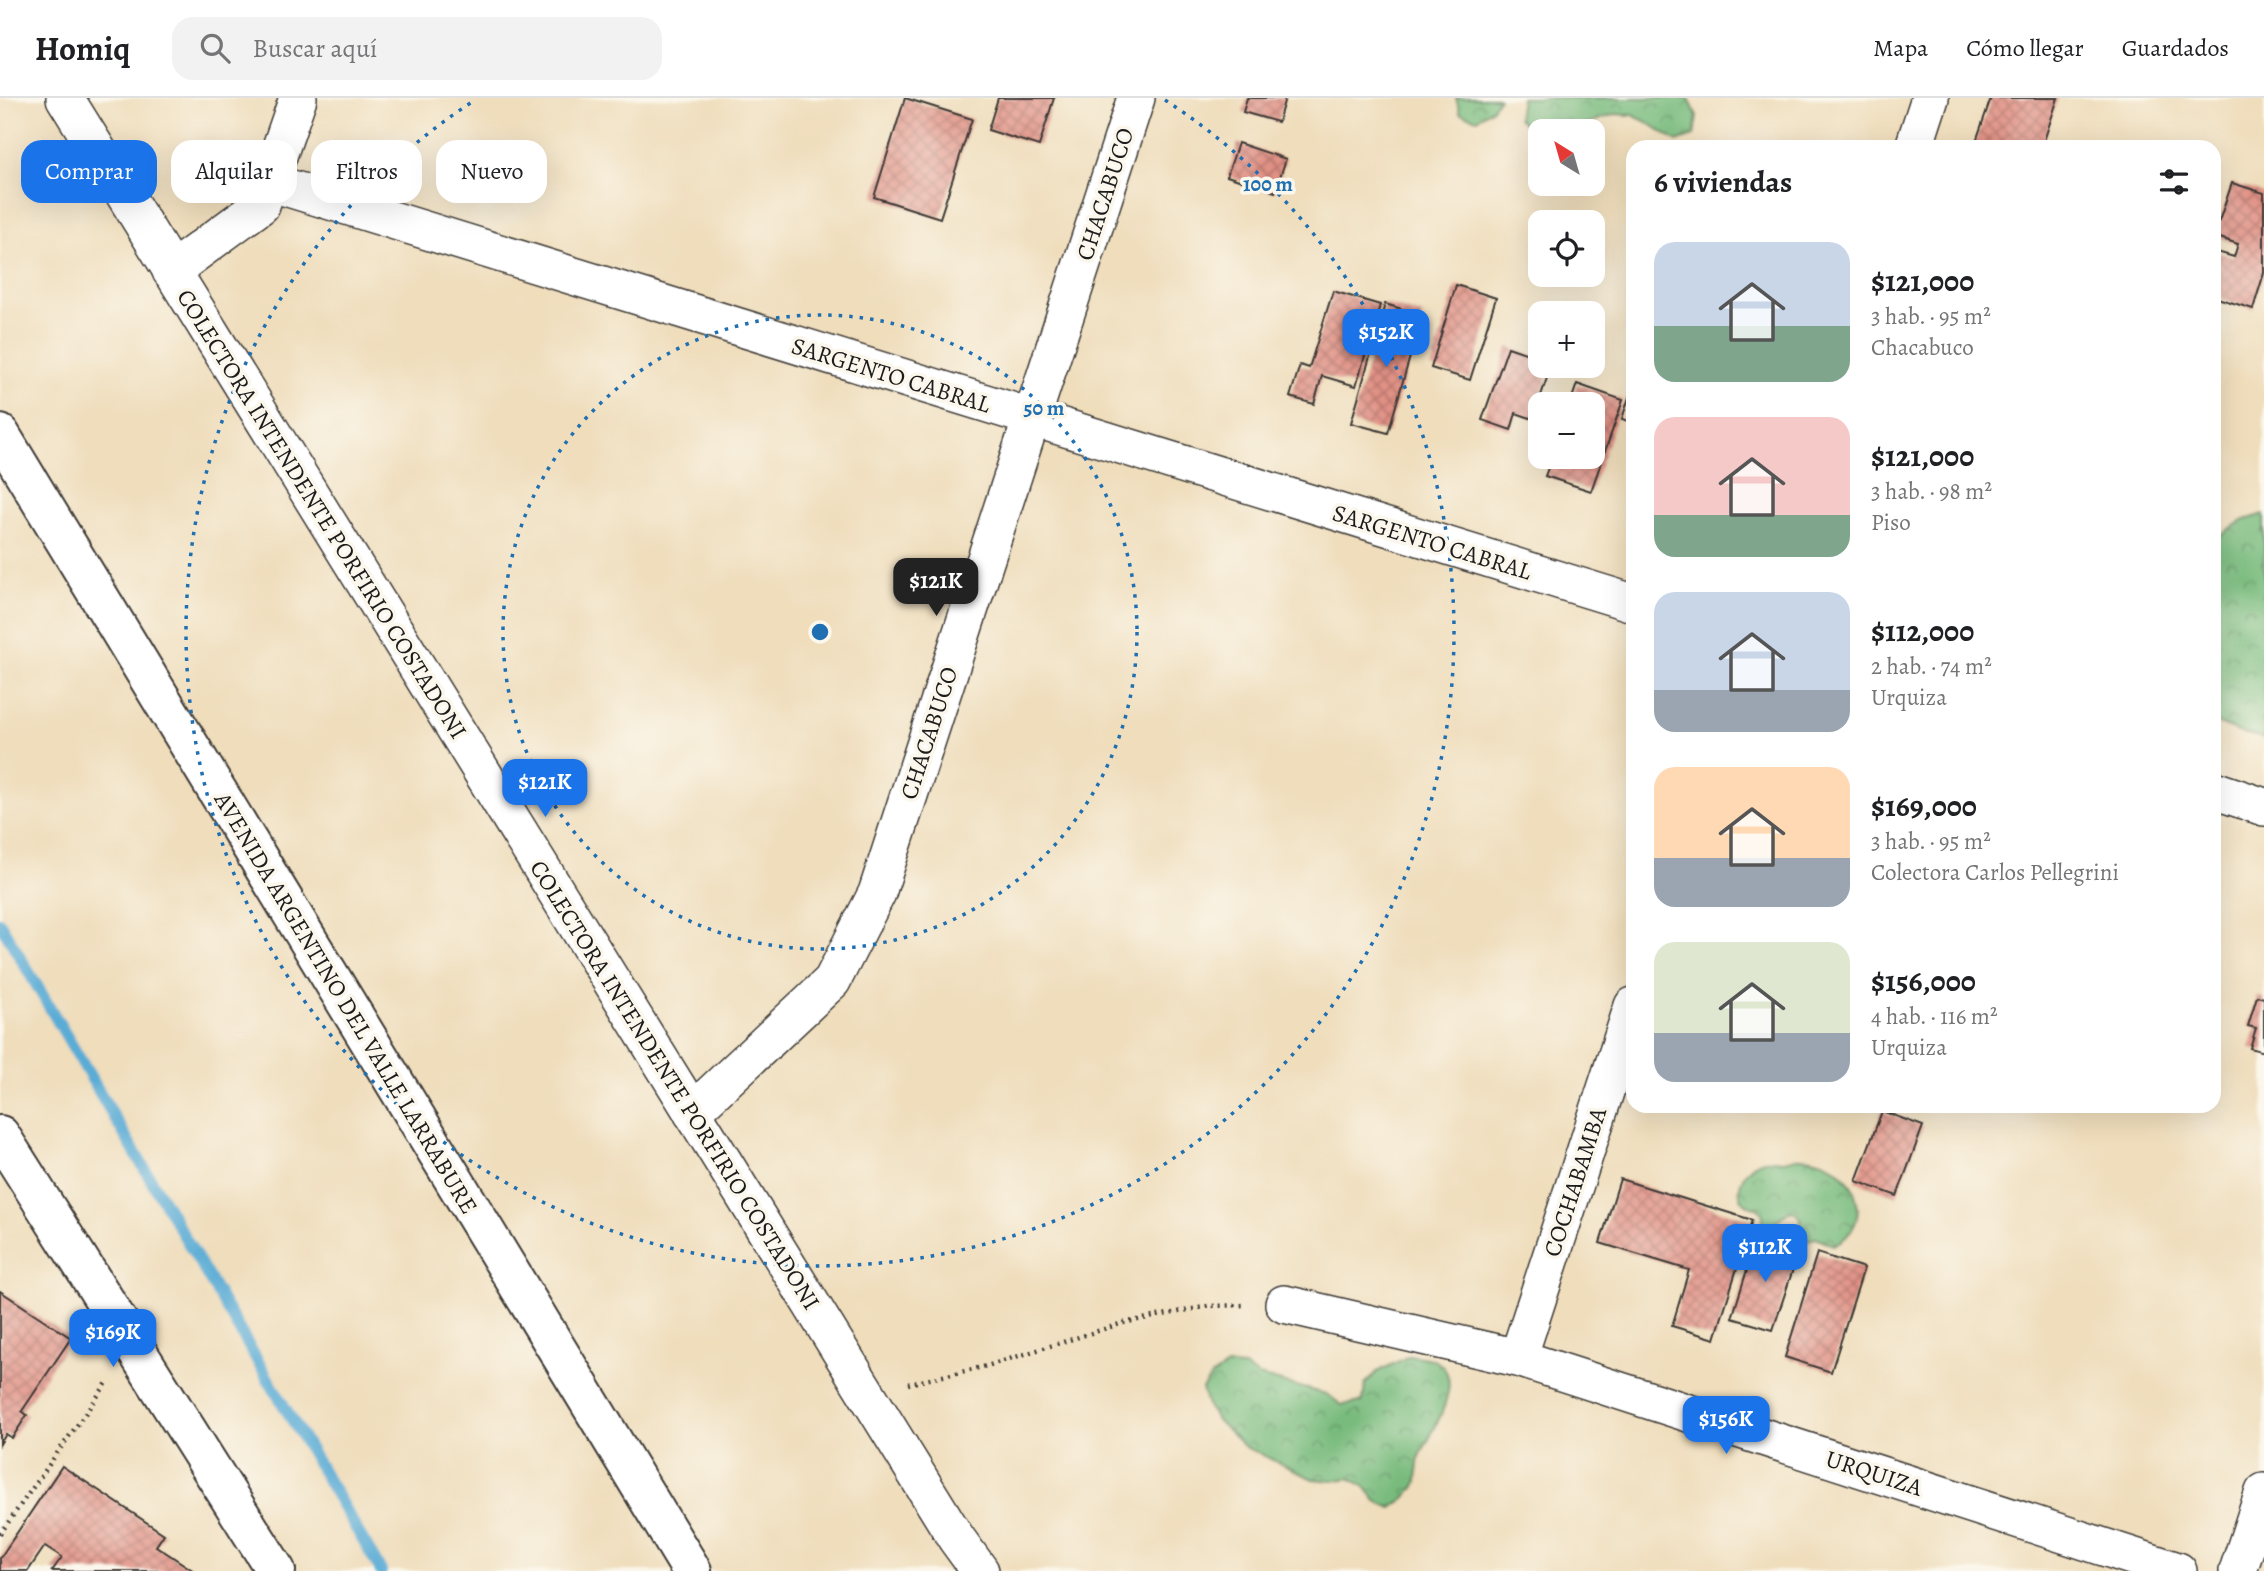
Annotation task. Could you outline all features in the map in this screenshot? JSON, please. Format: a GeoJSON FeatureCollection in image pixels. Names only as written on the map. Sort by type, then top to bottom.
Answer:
{"type":"FeatureCollection","features":[{"type":"Feature","properties":{"kind":"main road","name":"AVENIDA ARGENTINO DEL VALLE LARRABURE"},"geometry":{"type":"LineString","coordinates":[[0,434],[692,1571]]}},
{"type":"Feature","properties":{"kind":"main road"},"geometry":{"type":"LineString","coordinates":[[0,1135],[276,1571]]}},
{"type":"Feature","properties":{"kind":"street","name":"COLECTORA INTENDENTE PORFIRIO COSTADONI"},"geometry":{"type":"LineString","coordinates":[[65,98],[866,1394],[956,1538],[980,1571]]}},
{"type":"Feature","properties":{"kind":"street"},"geometry":{"type":"LineString","coordinates":[[284,140],[298,98]]}},
{"type":"Feature","properties":{"kind":"street","name":"CHACABUCO"},"geometry":{"type":"LineString","coordinates":[[692,1112],[832,981],[877,892],[1136,98]]}},
{"type":"Feature","properties":{"kind":"street"},"geometry":{"type":"LineString","coordinates":[[1916,140],[1930,98]]}},
{"type":"Feature","properties":{"kind":"street","name":"SARGENTO CABRAL"},"geometry":{"type":"LineString","coordinates":[[297,192],[1626,601]]}},
{"type":"Feature","properties":{"kind":"street"},"geometry":{"type":"LineString","coordinates":[[171,271],[262,203]]}},
{"type":"Feature","properties":{"kind":"street"},"geometry":{"type":"LineString","coordinates":[[2221,792],[2264,807]]}},
{"type":"Feature","properties":{"kind":"street","name":"COCHABAMBA"},"geometry":{"type":"LineString","coordinates":[[1518,1358],[1626,1027]]}},
{"type":"Feature","properties":{"kind":"street","name":"URQUIZA"},"geometry":{"type":"LineString","coordinates":[[1284,1304],[1518,1358],[2178,1571]]}},
{"type":"Feature","properties":{"kind":"street"},"geometry":{"type":"LineString","coordinates":[[2238,1571],[2264,1492]]}},
{"type":"Feature","properties":{"kind":"path"},"geometry":{"type":"LineString","coordinates":[[866,1394],[987,1366],[1122,1323],[1208,1306],[1284,1304]]}},
{"type":"Feature","properties":{"kind":"path"},"geometry":{"type":"LineString","coordinates":[[0,1534],[134,1345]]}},
{"type":"Feature","properties":{"kind":"green space"},"geometry":{"type":"Polygon","coordinates":[[[1456,98],[1499,98],[1491,109],[1477,119],[1460,113],[1456,98]]]}},
{"type":"Feature","properties":{"kind":"green space"},"geometry":{"type":"Polygon","coordinates":[[[1521,98],[1689,98],[1697,117],[1694,136],[1683,140],[1674,140],[1632,115],[1615,114],[1601,119],[1528,119],[1528,127],[1518,118],[1521,98]]]}},
{"type":"Feature","properties":{"kind":"green space"},"geometry":{"type":"Polygon","coordinates":[[[2264,514],[2264,738],[2221,725],[2221,534],[2242,521],[2264,514]]]}},
{"type":"Feature","properties":{"kind":"green space"},"geometry":{"type":"Polygon","coordinates":[[[1801,1157],[1819,1160],[1835,1167],[1847,1179],[1854,1193],[1858,1208],[1856,1222],[1848,1235],[1833,1245],[1816,1238],[1808,1240],[1800,1237],[1801,1218],[1794,1211],[1786,1213],[1772,1225],[1763,1224],[1763,1215],[1758,1208],[1742,1200],[1740,1186],[1747,1171],[1754,1165],[1764,1160],[1784,1161],[1801,1157]]]}},
{"type":"Feature","properties":{"kind":"green space"},"geometry":{"type":"Polygon","coordinates":[[[1409,1356],[1430,1359],[1443,1367],[1448,1378],[1448,1392],[1437,1424],[1419,1458],[1416,1484],[1407,1496],[1392,1508],[1376,1501],[1365,1487],[1349,1478],[1332,1481],[1313,1479],[1245,1447],[1208,1408],[1202,1389],[1212,1376],[1227,1366],[1244,1367],[1259,1376],[1326,1394],[1342,1405],[1363,1402],[1365,1384],[1377,1372],[1409,1356]]]}},
{"type":"Feature","properties":{"kind":"building"},"geometry":{"type":"Polygon","coordinates":[[[905,98],[972,119],[940,218],[874,197],[905,98]]]}},
{"type":"Feature","properties":{"kind":"building"},"geometry":{"type":"Polygon","coordinates":[[[998,98],[1054,98],[1039,146],[988,130],[998,98]]]}},
{"type":"Feature","properties":{"kind":"building"},"geometry":{"type":"Polygon","coordinates":[[[1247,98],[1285,98],[1278,122],[1243,112],[1247,98]]]}},
{"type":"Feature","properties":{"kind":"building"},"geometry":{"type":"Polygon","coordinates":[[[1991,98],[2058,98],[2044,140],[1976,140],[1991,98]]]}},
{"type":"Feature","properties":{"kind":"building"},"geometry":{"type":"Polygon","coordinates":[[[1238,143],[1286,159],[1275,192],[1227,176],[1238,143]]]}},
{"type":"Feature","properties":{"kind":"building"},"geometry":{"type":"Polygon","coordinates":[[[2232,183],[2264,193],[2264,273],[2253,309],[2221,299],[2221,253],[2234,257],[2238,244],[2221,238],[2221,215],[2232,183]]]}},
{"type":"Feature","properties":{"kind":"building"},"geometry":{"type":"Polygon","coordinates":[[[1456,285],[1496,298],[1470,380],[1431,368],[1456,285]]]}},
{"type":"Feature","properties":{"kind":"building"},"geometry":{"type":"Polygon","coordinates":[[[1333,291],[1380,305],[1356,386],[1322,376],[1314,404],[1290,397],[1300,365],[1309,368],[1333,291]]]}},
{"type":"Feature","properties":{"kind":"building"},"geometry":{"type":"Polygon","coordinates":[[[1385,304],[1422,315],[1388,433],[1351,423],[1385,304]]]}},
{"type":"Feature","properties":{"kind":"building"},"geometry":{"type":"Polygon","coordinates":[[[1508,347],[1528,354],[1528,378],[1547,378],[1542,392],[1528,392],[1528,417],[1516,413],[1511,430],[1482,420],[1508,347]]]}},
{"type":"Feature","properties":{"kind":"building"},"geometry":{"type":"Polygon","coordinates":[[[1577,384],[1600,392],[1574,392],[1577,384]]]}},
{"type":"Feature","properties":{"kind":"building"},"geometry":{"type":"Polygon","coordinates":[[[1605,394],[1623,400],[1605,451],[1605,394]]]}},
{"type":"Feature","properties":{"kind":"building"},"geometry":{"type":"Polygon","coordinates":[[[1548,469],[1599,469],[1591,491],[1545,476],[1548,469]]]}},
{"type":"Feature","properties":{"kind":"building"},"geometry":{"type":"Polygon","coordinates":[[[2257,996],[2264,998],[2264,1052],[2250,1048],[2256,1028],[2248,1026],[2257,996]]]}},
{"type":"Feature","properties":{"kind":"building"},"geometry":{"type":"Polygon","coordinates":[[[1881,1113],[1923,1126],[1897,1196],[1856,1181],[1881,1113]]]}},
{"type":"Feature","properties":{"kind":"building"},"geometry":{"type":"Polygon","coordinates":[[[1620,1179],[1752,1220],[1715,1339],[1672,1326],[1689,1270],[1600,1243],[1620,1179]]]}},
{"type":"Feature","properties":{"kind":"building"},"geometry":{"type":"Polygon","coordinates":[[[1757,1238],[1799,1251],[1773,1330],[1732,1318],[1757,1238]]]}},
{"type":"Feature","properties":{"kind":"building"},"geometry":{"type":"Polygon","coordinates":[[[1817,1253],[1864,1268],[1831,1372],[1785,1357],[1817,1253]]]}},
{"type":"Feature","properties":{"kind":"building"},"geometry":{"type":"Polygon","coordinates":[[[0,1291],[71,1338],[22,1411],[27,1415],[12,1438],[6,1434],[0,1444],[0,1291]]]}},
{"type":"Feature","properties":{"kind":"building"},"geometry":{"type":"Polygon","coordinates":[[[62,1466],[164,1534],[156,1546],[194,1571],[52,1571],[62,1557],[45,1546],[28,1571],[0,1571],[0,1558],[62,1466]]]}},
{"type":"Feature","properties":{"kind":"waterway"},"geometry":{"type":"LineString","coordinates":[[0,923],[381,1571]]}}]}
